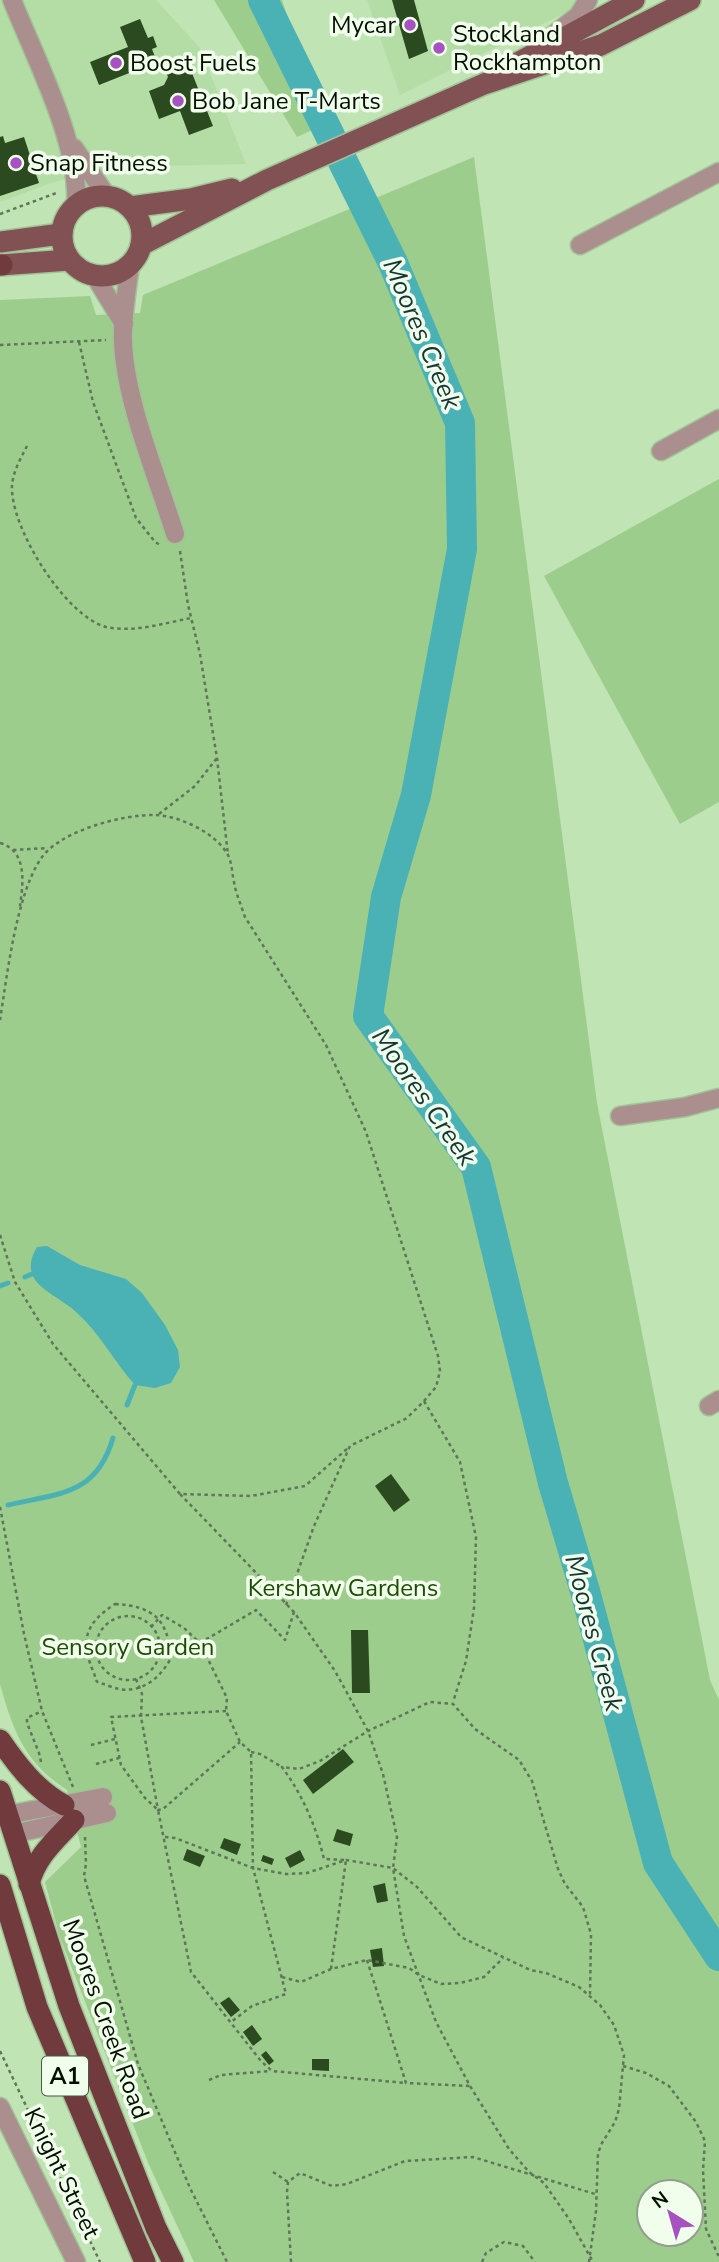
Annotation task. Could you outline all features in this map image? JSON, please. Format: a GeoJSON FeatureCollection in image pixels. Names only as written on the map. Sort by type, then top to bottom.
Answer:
{"type":"FeatureCollection","features":[{"type":"Feature","properties":{"kind":"highway"},"geometry":{"type":"LineString","coordinates":[[0,1740],[33,1782],[49,1797],[74,1811],[39,1858],[29,1884]]}},
{"type":"Feature","properties":{"kind":"highway","name":"Moores Creek Road"},"geometry":{"type":"LineString","coordinates":[[0,1791],[5,1826],[29,1884],[69,2006],[156,2228],[173,2262]]}},
{"type":"Feature","properties":{"kind":"highway","name":"A1"},"geometry":{"type":"LineString","coordinates":[[0,1885],[7,1926],[58,2062],[145,2262]]}},
{"type":"Feature","properties":{"kind":"main road"},"geometry":{"type":"LineString","coordinates":[[141,246],[267,180],[477,88],[601,45],[690,0]]}},
{"type":"Feature","properties":{"kind":"main road"},"geometry":{"type":"LineString","coordinates":[[477,88],[626,2]]}},
{"type":"Feature","properties":{"kind":"main road"},"geometry":{"type":"LineString","coordinates":[[130,207],[191,200],[267,180]]}},
{"type":"Feature","properties":{"kind":"main road"},"geometry":{"type":"LineString","coordinates":[[106,195],[123,201],[130,207],[139,218],[142,231],[141,246],[130,265],[108,276],[95,276],[80,271],[69,260],[63,248],[61,234],[72,197],[106,195]]}},
{"type":"Feature","properties":{"kind":"main road"},"geometry":{"type":"LineString","coordinates":[[0,242],[61,234]]}},
{"type":"Feature","properties":{"kind":"main road"},"geometry":{"type":"LineString","coordinates":[[1,265],[69,260]]}},
{"type":"Feature","properties":{"kind":"street"},"geometry":{"type":"LineString","coordinates":[[12,0],[66,136],[77,185],[72,197]]}},
{"type":"Feature","properties":{"kind":"street"},"geometry":{"type":"LineString","coordinates":[[519,62],[578,16],[588,0]]}},
{"type":"Feature","properties":{"kind":"street"},"geometry":{"type":"LineString","coordinates":[[626,2],[640,26]]}},
{"type":"Feature","properties":{"kind":"street"},"geometry":{"type":"LineString","coordinates":[[66,136],[106,195]]}},
{"type":"Feature","properties":{"kind":"street"},"geometry":{"type":"LineString","coordinates":[[580,246],[719,172]]}},
{"type":"Feature","properties":{"kind":"street"},"geometry":{"type":"LineString","coordinates":[[130,265],[123,331],[125,364],[170,541]]}},
{"type":"Feature","properties":{"kind":"street"},"geometry":{"type":"LineString","coordinates":[[95,276],[123,331]]}},
{"type":"Feature","properties":{"kind":"street"},"geometry":{"type":"LineString","coordinates":[[661,451],[719,419]]}},
{"type":"Feature","properties":{"kind":"street"},"geometry":{"type":"LineString","coordinates":[[620,1115],[685,1107],[719,1098]]}},
{"type":"Feature","properties":{"kind":"street"},"geometry":{"type":"LineString","coordinates":[[5,1826],[105,1805]]}},
{"type":"Feature","properties":{"kind":"street","name":"Knight Street"},"geometry":{"type":"LineString","coordinates":[[0,2107],[76,2262]]}},
{"type":"Feature","properties":{"kind":"path"},"geometry":{"type":"LineString","coordinates":[[0,214],[72,197]]}},
{"type":"Feature","properties":{"kind":"path"},"geometry":{"type":"LineString","coordinates":[[0,345],[79,342],[123,331]]}},
{"type":"Feature","properties":{"kind":"path"},"geometry":{"type":"LineString","coordinates":[[79,342],[93,402],[136,518],[156,542],[170,541],[182,558],[217,758],[228,855],[238,899],[246,917],[326,1045],[366,1132],[438,1356],[440,1371],[436,1387],[407,1418],[350,1446],[305,1486],[251,1496],[180,1494]]}},
{"type":"Feature","properties":{"kind":"path"},"geometry":{"type":"LineString","coordinates":[[27,446],[18,463],[12,486],[16,510],[50,580],[67,601],[85,618],[107,627],[128,629],[191,618]]}},
{"type":"Feature","properties":{"kind":"path"},"geometry":{"type":"LineString","coordinates":[[173,552],[182,558]]}},
{"type":"Feature","properties":{"kind":"path"},"geometry":{"type":"LineString","coordinates":[[158,815],[195,786],[217,758]]}},
{"type":"Feature","properties":{"kind":"path"},"geometry":{"type":"LineString","coordinates":[[19,914],[36,867],[49,848],[71,835],[95,826],[158,815],[198,828],[228,855]]}},
{"type":"Feature","properties":{"kind":"path"},"geometry":{"type":"LineString","coordinates":[[0,843],[13,850],[49,848]]}},
{"type":"Feature","properties":{"kind":"path"},"geometry":{"type":"LineString","coordinates":[[0,1020],[19,914],[23,871],[13,850]]}},
{"type":"Feature","properties":{"kind":"path"},"geometry":{"type":"LineString","coordinates":[[0,1236],[15,1282],[53,1344],[180,1494],[294,1612],[335,1671],[368,1731],[383,1774],[397,1837],[393,1868],[404,1936],[436,2022],[470,2086],[509,2149],[528,2172],[544,2183],[569,2218],[590,2256]]}},
{"type":"Feature","properties":{"kind":"path"},"geometry":{"type":"LineString","coordinates":[[424,1401],[460,1462],[476,1537],[474,1608],[466,1661],[453,1704]]}},
{"type":"Feature","properties":{"kind":"path"},"geometry":{"type":"LineString","coordinates":[[286,1605],[314,1526],[350,1446]]}},
{"type":"Feature","properties":{"kind":"path"},"geometry":{"type":"LineString","coordinates":[[0,1507],[41,1711],[74,1811],[86,1864],[84,1876],[138,2064],[190,2188],[227,2262]]}},
{"type":"Feature","properties":{"kind":"path"},"geometry":{"type":"LineString","coordinates":[[114,1604],[140,1607],[158,1618],[168,1635],[171,1658],[155,1680],[140,1688],[118,1689],[97,1682],[87,1661],[86,1639],[96,1620],[114,1604]]}},
{"type":"Feature","properties":{"kind":"path"},"geometry":{"type":"LineString","coordinates":[[200,1643],[256,1610],[285,1640],[294,1612]]}},
{"type":"Feature","properties":{"kind":"path"},"geometry":{"type":"LineString","coordinates":[[151,1627],[162,1615],[184,1628],[200,1643],[227,1698],[226,1711],[240,1742],[251,1752],[260,1754],[282,1767],[296,1786],[324,1858],[393,1868],[417,1887],[461,1937],[530,1970],[551,1975],[579,1987],[590,1995],[614,2025],[623,2047],[624,2066],[615,2122],[598,2153],[591,2262]]}},
{"type":"Feature","properties":{"kind":"path"},"geometry":{"type":"LineString","coordinates":[[135,1617],[151,1627],[159,1642],[157,1661],[151,1669],[136,1679],[123,1680],[105,1671],[96,1653],[96,1643],[100,1633],[114,1619],[135,1617]]}},
{"type":"Feature","properties":{"kind":"path"},"geometry":{"type":"LineString","coordinates":[[86,1639],[96,1643]]}},
{"type":"Feature","properties":{"kind":"path"},"geometry":{"type":"LineString","coordinates":[[136,1679],[140,1688],[143,1706],[141,1717],[158,1810],[191,1972],[261,2061],[272,2071]]}},
{"type":"Feature","properties":{"kind":"path"},"geometry":{"type":"LineString","coordinates":[[282,1767],[299,1769],[320,1761],[368,1731],[430,1702],[453,1704],[475,1729],[519,1760],[532,1781],[558,1868],[565,1884],[583,1907],[591,1934],[590,1995]]}},
{"type":"Feature","properties":{"kind":"path"},"geometry":{"type":"LineString","coordinates":[[41,1711],[27,1718],[41,1765]]}},
{"type":"Feature","properties":{"kind":"path"},"geometry":{"type":"LineString","coordinates":[[158,1810],[145,1798],[121,1765],[111,1717],[226,1711]]}},
{"type":"Feature","properties":{"kind":"path"},"geometry":{"type":"LineString","coordinates":[[91,1745],[116,1739]]}},
{"type":"Feature","properties":{"kind":"path"},"geometry":{"type":"LineString","coordinates":[[158,1810],[163,1809],[240,1742]]}},
{"type":"Feature","properties":{"kind":"path"},"geometry":{"type":"LineString","coordinates":[[230,2022],[252,2006],[286,1994],[253,1868],[251,1752]]}},
{"type":"Feature","properties":{"kind":"path"},"geometry":{"type":"LineString","coordinates":[[96,1764],[119,1758]]}},
{"type":"Feature","properties":{"kind":"path"},"geometry":{"type":"LineString","coordinates":[[164,1838],[175,1838],[253,1868],[286,1874],[307,1873],[346,1860]]}},
{"type":"Feature","properties":{"kind":"path"},"geometry":{"type":"LineString","coordinates":[[331,1969],[346,1860]]}},
{"type":"Feature","properties":{"kind":"path"},"geometry":{"type":"LineString","coordinates":[[282,1976],[301,1982],[331,1969],[367,1960],[409,1968],[441,1984],[472,1982],[484,1977],[503,1958]]}},
{"type":"Feature","properties":{"kind":"path"},"geometry":{"type":"LineString","coordinates":[[367,1960],[406,2083]]}},
{"type":"Feature","properties":{"kind":"path"},"geometry":{"type":"LineString","coordinates":[[0,2051],[100,2262]]}},
{"type":"Feature","properties":{"kind":"path"},"geometry":{"type":"LineString","coordinates":[[624,2066],[646,2073],[669,2086],[696,2122],[705,2141],[703,2170],[706,2229],[719,2257]]}},
{"type":"Feature","properties":{"kind":"path"},"geometry":{"type":"LineString","coordinates":[[209,2080],[221,2075],[272,2071],[470,2086]]}},
{"type":"Feature","properties":{"kind":"path"},"geometry":{"type":"LineString","coordinates":[[288,2182],[300,2174],[331,2186],[346,2184],[405,2161],[473,2157],[596,2194]]}},
{"type":"Feature","properties":{"kind":"path"},"geometry":{"type":"LineString","coordinates":[[272,2172],[288,2182]]}},
{"type":"Feature","properties":{"kind":"path"},"geometry":{"type":"LineString","coordinates":[[288,2182],[291,2262]]}},
{"type":"Feature","properties":{"kind":"path"},"geometry":{"type":"LineString","coordinates":[[482,2262],[486,2253],[504,2242],[520,2245],[534,2262]]}},
{"type":"Feature","properties":{"kind":"shaded area"},"geometry":{"type":"Polygon","coordinates":[[[0,0],[156,0],[200,48],[246,164],[112,167],[54,182],[0,202],[0,0]]]}},
{"type":"Feature","properties":{"kind":"shaded area","name":"Stockland Rockhampton"},"geometry":{"type":"Polygon","coordinates":[[[367,0],[591,0],[400,95],[367,0]]]}},
{"type":"Feature","properties":{"kind":"green space"},"geometry":{"type":"Polygon","coordinates":[[[214,0],[282,0],[290,24],[338,118],[297,137],[214,0]]]}},
{"type":"Feature","properties":{"kind":"green space","name":"Kershaw Gardens"},"geometry":{"type":"Polygon","coordinates":[[[474,157],[597,1103],[710,1680],[719,1700],[719,2262],[194,2262],[149,2165],[59,1935],[45,1882],[81,1847],[67,1790],[31,1757],[10,1717],[0,1684],[0,300],[90,296],[96,315],[140,313],[143,295],[474,157]]]}},
{"type":"Feature","properties":{"kind":"green space"},"geometry":{"type":"Polygon","coordinates":[[[719,479],[719,802],[680,824],[544,576],[719,479]]]}},
{"type":"Feature","properties":{"kind":"water"},"geometry":{"type":"Polygon","coordinates":[[[47,1246],[80,1265],[126,1279],[142,1293],[165,1325],[178,1350],[180,1367],[171,1383],[155,1388],[135,1385],[85,1320],[37,1282],[31,1270],[32,1258],[37,1247],[47,1246]]]}},
{"type":"Feature","properties":{"kind":"building","name":"Mycar"},"geometry":{"type":"Polygon","coordinates":[[[392,0],[414,0],[428,51],[409,59],[392,0]]]}},
{"type":"Feature","properties":{"kind":"building"},"geometry":{"type":"Polygon","coordinates":[[[140,19],[148,38],[153,36],[157,47],[152,49],[157,62],[99,85],[90,62],[128,47],[120,27],[140,19]]]}},
{"type":"Feature","properties":{"kind":"building","name":"Bob Jane T-Marts"},"geometry":{"type":"Polygon","coordinates":[[[186,58],[213,126],[189,135],[180,111],[159,119],[149,91],[164,85],[168,77],[164,67],[186,58]]]}},
{"type":"Feature","properties":{"kind":"building","name":"Snap Fitness"},"geometry":{"type":"Polygon","coordinates":[[[3,136],[5,143],[24,137],[39,183],[0,196],[0,137],[3,136]]]}},
{"type":"Feature","properties":{"kind":"building"},"geometry":{"type":"Polygon","coordinates":[[[391,1474],[410,1500],[394,1512],[375,1486],[391,1474]]]}},
{"type":"Feature","properties":{"kind":"building"},"geometry":{"type":"Polygon","coordinates":[[[351,1630],[368,1630],[370,1693],[352,1693],[351,1630]]]}},
{"type":"Feature","properties":{"kind":"building"},"geometry":{"type":"Polygon","coordinates":[[[343,1749],[354,1762],[313,1794],[303,1780],[343,1749]]]}},
{"type":"Feature","properties":{"kind":"building"},"geometry":{"type":"Polygon","coordinates":[[[337,1829],[353,1834],[350,1846],[333,1841],[337,1829]]]}},
{"type":"Feature","properties":{"kind":"building"},"geometry":{"type":"Polygon","coordinates":[[[224,1838],[241,1844],[237,1855],[220,1848],[224,1838]]]}},
{"type":"Feature","properties":{"kind":"building"},"geometry":{"type":"Polygon","coordinates":[[[187,1849],[205,1856],[200,1867],[183,1860],[187,1849]]]}},
{"type":"Feature","properties":{"kind":"building"},"geometry":{"type":"Polygon","coordinates":[[[300,1850],[305,1860],[290,1868],[285,1858],[300,1850]]]}},
{"type":"Feature","properties":{"kind":"building"},"geometry":{"type":"Polygon","coordinates":[[[263,1855],[274,1859],[272,1865],[261,1861],[263,1855]]]}},
{"type":"Feature","properties":{"kind":"building"},"geometry":{"type":"Polygon","coordinates":[[[385,1883],[388,1901],[377,1903],[373,1886],[385,1883]]]}},
{"type":"Feature","properties":{"kind":"building"},"geometry":{"type":"Polygon","coordinates":[[[382,1948],[384,1966],[373,1967],[370,1950],[382,1948]]]}},
{"type":"Feature","properties":{"kind":"building"},"geometry":{"type":"Polygon","coordinates":[[[229,1997],[240,2010],[231,2017],[220,2003],[229,1997]]]}},
{"type":"Feature","properties":{"kind":"building"},"geometry":{"type":"Polygon","coordinates":[[[252,2025],[262,2039],[253,2046],[243,2032],[252,2025]]]}},
{"type":"Feature","properties":{"kind":"building"},"geometry":{"type":"Polygon","coordinates":[[[266,2051],[274,2061],[269,2065],[261,2055],[266,2051]]]}},
{"type":"Feature","properties":{"kind":"building"},"geometry":{"type":"Polygon","coordinates":[[[312,2059],[329,2059],[329,2071],[312,2070],[312,2059]]]}},
{"type":"Feature","properties":{"kind":"waterway","name":"Moores Creek"},"geometry":{"type":"LineString","coordinates":[[263,0],[393,263],[460,423],[462,549],[416,795],[386,897],[368,1016],[476,1167],[553,1483],[658,1863],[719,1956]]}},
{"type":"Feature","properties":{"kind":"waterway"},"geometry":{"type":"LineString","coordinates":[[25,1277],[32,1274]]}},
{"type":"Feature","properties":{"kind":"waterway"},"geometry":{"type":"LineString","coordinates":[[0,1286],[8,1283]]}},
{"type":"Feature","properties":{"kind":"waterway"},"geometry":{"type":"LineString","coordinates":[[127,1405],[135,1385]]}},
{"type":"Feature","properties":{"kind":"waterway"},"geometry":{"type":"LineString","coordinates":[[8,1505],[59,1494],[86,1482],[106,1457],[113,1438]]}},
{"type":"Feature","properties":{"kind":"place","name":"Mycar"},"geometry":{"type":"Point","coordinates":[410,25]}},
{"type":"Feature","properties":{"kind":"place","name":"Stockland Rockhampton"},"geometry":{"type":"Point","coordinates":[439,48]}},
{"type":"Feature","properties":{"kind":"place","name":"Boost Fuels"},"geometry":{"type":"Point","coordinates":[116,63]}},
{"type":"Feature","properties":{"kind":"place","name":"Bob Jane T-Marts"},"geometry":{"type":"Point","coordinates":[178,101]}},
{"type":"Feature","properties":{"kind":"place","name":"Snap Fitness"},"geometry":{"type":"Point","coordinates":[16,163]}},
{"type":"Feature","properties":{"kind":"park label","name":"Sensory Garden"},"geometry":{"type":"Point","coordinates":[128,1647]}}]}
